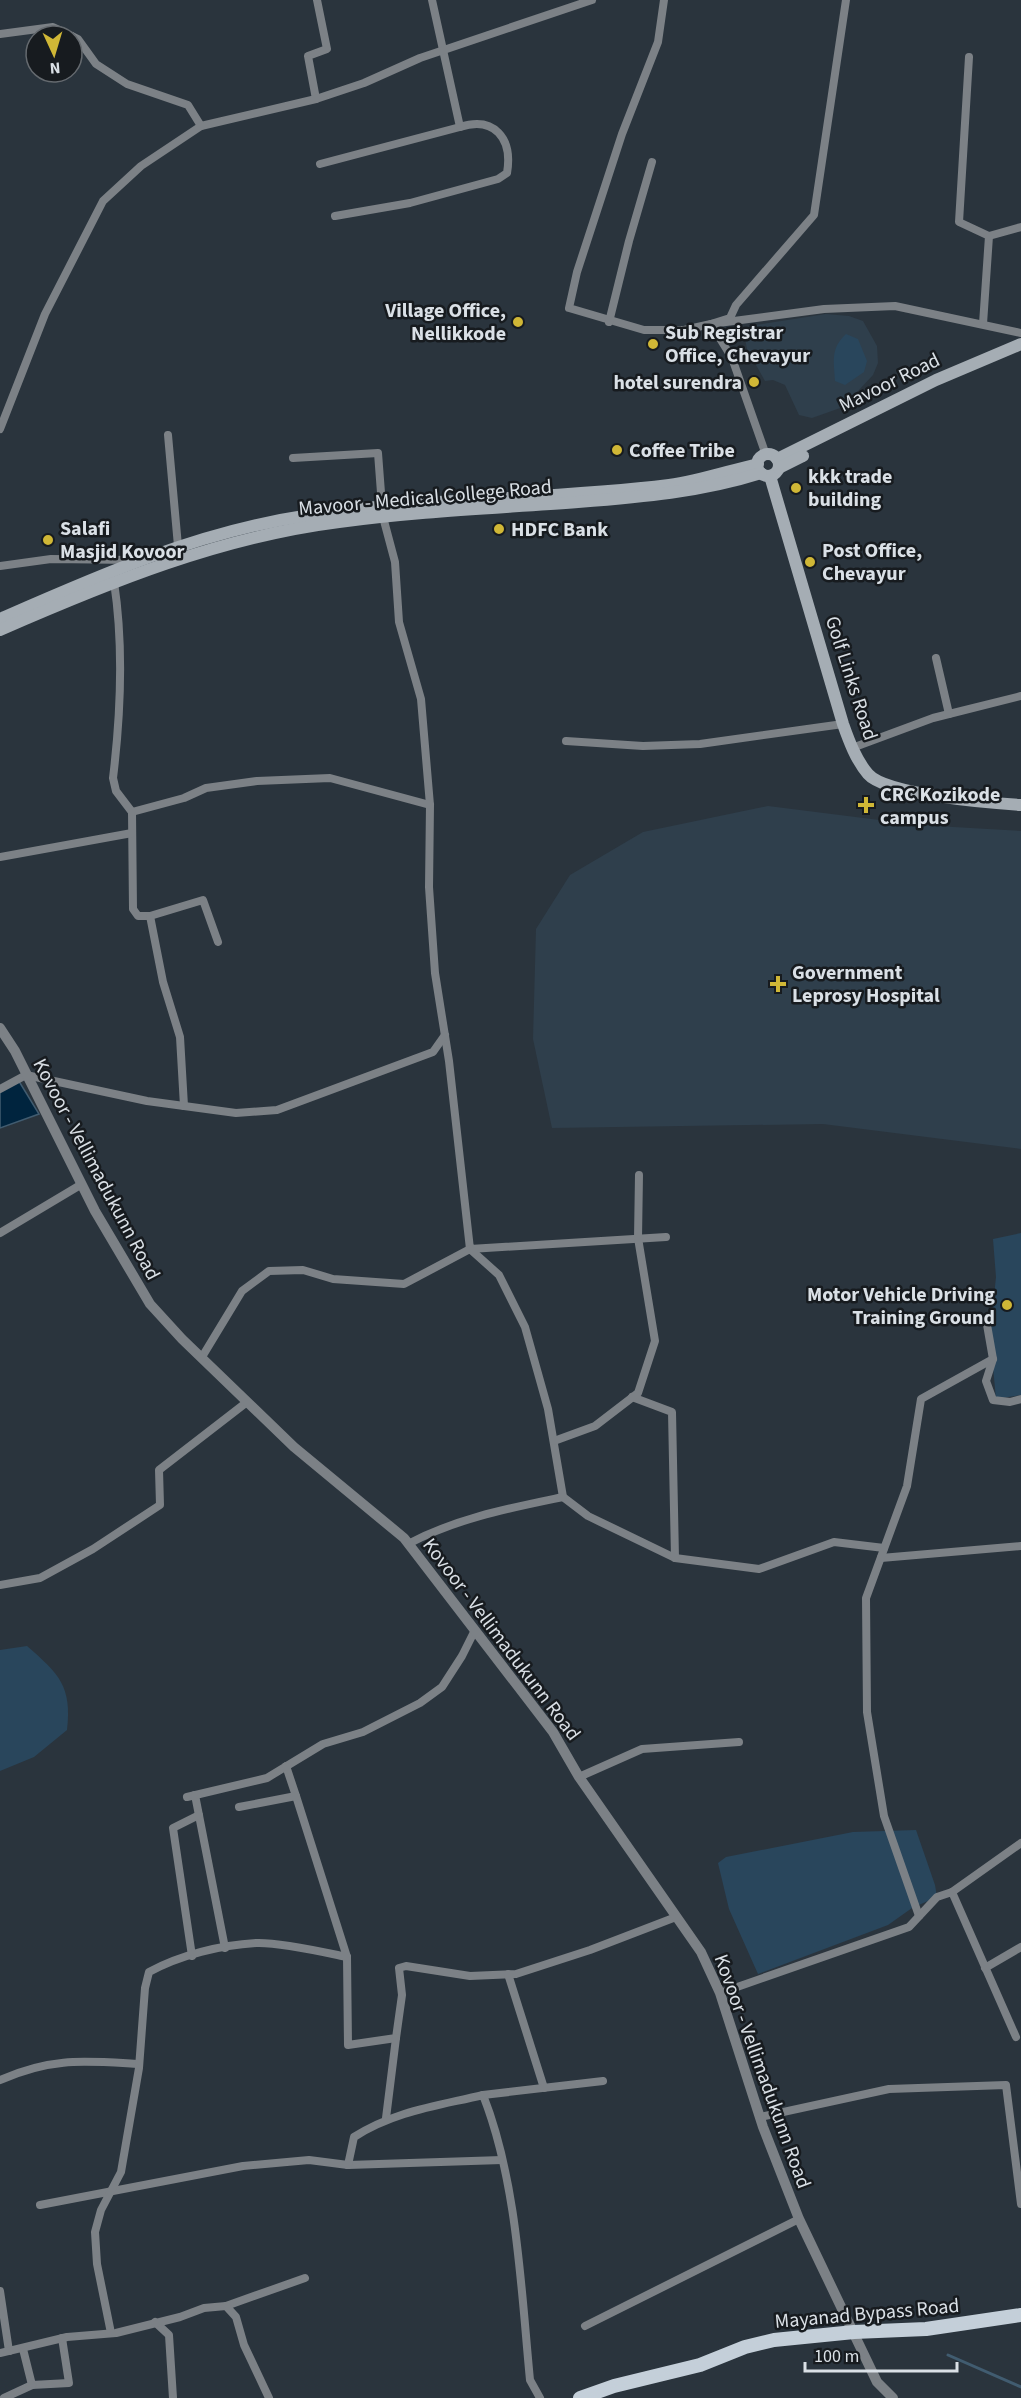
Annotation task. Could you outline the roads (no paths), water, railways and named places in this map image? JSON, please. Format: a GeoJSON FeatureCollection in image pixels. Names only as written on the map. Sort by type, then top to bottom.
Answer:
{"type":"FeatureCollection","features":[{"type":"Feature","properties":{"kind":"main road","name":"Mavoor Road"},"geometry":{"type":"LineString","coordinates":[[768,466],[936,380],[1021,344]]}},
{"type":"Feature","properties":{"kind":"main road","name":"Mavoor Road"},"geometry":{"type":"LineString","coordinates":[[768,466],[937,388],[1021,353]]}},
{"type":"Feature","properties":{"kind":"main road","name":"Mavoor - Medical College Road"},"geometry":{"type":"LineString","coordinates":[[0,630],[114,582],[158,560],[275,531],[382,512],[671,495],[732,482],[768,466]]}},
{"type":"Feature","properties":{"kind":"main road","name":"Golf Links Road"},"geometry":{"type":"LineString","coordinates":[[768,466],[843,724],[852,748],[869,775],[888,785],[973,801],[1021,805]]}},
{"type":"Feature","properties":{"kind":"main road"},"geometry":{"type":"LineString","coordinates":[[0,619],[90,579],[142,560],[158,560],[178,546],[273,521],[382,512]]}},
{"type":"Feature","properties":{"kind":"main road","name":"Mayanad Bypass Road"},"geometry":{"type":"LineString","coordinates":[[580,2398],[624,2383],[700,2365],[745,2347],[802,2336],[926,2329],[1021,2315]]}},
{"type":"Feature","properties":{"kind":"street"},"geometry":{"type":"LineString","coordinates":[[316,99],[308,56],[327,49],[317,0]]}},
{"type":"Feature","properties":{"kind":"street"},"geometry":{"type":"LineString","coordinates":[[432,0],[460,127]]}},
{"type":"Feature","properties":{"kind":"street"},"geometry":{"type":"LineString","coordinates":[[0,429],[45,314],[103,201],[141,166],[201,126],[316,99],[364,83],[420,57],[592,0]]}},
{"type":"Feature","properties":{"kind":"street"},"geometry":{"type":"LineString","coordinates":[[664,0],[658,42],[622,134],[577,272],[569,308],[609,322],[644,330],[684,330],[711,324],[824,309],[895,306],[1021,333]]}},
{"type":"Feature","properties":{"kind":"street"},"geometry":{"type":"LineString","coordinates":[[711,324],[730,318],[736,305],[814,215],[846,0]]}},
{"type":"Feature","properties":{"kind":"street"},"geometry":{"type":"LineString","coordinates":[[0,33],[24,30]]}},
{"type":"Feature","properties":{"kind":"street"},"geometry":{"type":"LineString","coordinates":[[84,47],[96,64],[127,84],[188,105],[201,126]]}},
{"type":"Feature","properties":{"kind":"street"},"geometry":{"type":"LineString","coordinates":[[969,57],[959,222],[989,236],[1021,226]]}},
{"type":"Feature","properties":{"kind":"street"},"geometry":{"type":"LineString","coordinates":[[320,164],[478,124],[491,125],[500,133],[507,148],[507,173],[498,179],[410,203],[336,216]]}},
{"type":"Feature","properties":{"kind":"street"},"geometry":{"type":"LineString","coordinates":[[609,322],[629,240],[652,162]]}},
{"type":"Feature","properties":{"kind":"street"},"geometry":{"type":"LineString","coordinates":[[983,324],[989,236]]}},
{"type":"Feature","properties":{"kind":"street"},"geometry":{"type":"LineString","coordinates":[[711,324],[732,358],[768,466]]}},
{"type":"Feature","properties":{"kind":"street"},"geometry":{"type":"LineString","coordinates":[[168,435],[178,546]]}},
{"type":"Feature","properties":{"kind":"street"},"geometry":{"type":"LineString","coordinates":[[293,458],[378,453],[382,512],[395,562],[399,622],[421,699],[430,805],[430,924],[470,1249],[499,1275],[525,1327],[554,1441],[563,1497],[588,1516],[675,1558],[759,1569],[834,1542],[884,1548]]}},
{"type":"Feature","properties":{"kind":"street"},"geometry":{"type":"LineString","coordinates":[[0,566],[51,559],[142,560]]}},
{"type":"Feature","properties":{"kind":"street"},"geometry":{"type":"LineString","coordinates":[[114,582],[120,626],[121,664],[113,778],[116,791],[132,812],[133,909],[138,916],[150,916],[203,900],[218,942]]}},
{"type":"Feature","properties":{"kind":"street"},"geometry":{"type":"LineString","coordinates":[[936,658],[949,714]]}},
{"type":"Feature","properties":{"kind":"street"},"geometry":{"type":"LineString","coordinates":[[852,748],[949,714],[1021,696]]}},
{"type":"Feature","properties":{"kind":"street"},"geometry":{"type":"LineString","coordinates":[[566,741],[644,746],[700,744],[843,724]]}},
{"type":"Feature","properties":{"kind":"street"},"geometry":{"type":"LineString","coordinates":[[132,812],[184,798],[206,788],[257,781],[330,778],[430,805]]}},
{"type":"Feature","properties":{"kind":"street"},"geometry":{"type":"LineString","coordinates":[[0,857],[132,833]]}},
{"type":"Feature","properties":{"kind":"street"},"geometry":{"type":"LineString","coordinates":[[150,916],[163,982],[180,1037],[184,1106]]}},
{"type":"Feature","properties":{"kind":"street","name":"Kovoor - Vellimadukunn Road"},"geometry":{"type":"LineString","coordinates":[[0,1028],[137,1286],[182,1339],[294,1447],[408,1544],[553,1732],[579,1777],[701,1952],[720,1993],[760,2117],[799,2219],[877,2382],[893,2398]]}},
{"type":"Feature","properties":{"kind":"street"},"geometry":{"type":"LineString","coordinates":[[0,1089],[26,1075],[147,1101],[236,1113],[277,1110],[433,1052],[445,1035]]}},
{"type":"Feature","properties":{"kind":"street"},"geometry":{"type":"LineString","coordinates":[[554,1441],[595,1426],[638,1393],[655,1341],[638,1238],[639,1175]]}},
{"type":"Feature","properties":{"kind":"street"},"geometry":{"type":"LineString","coordinates":[[0,1233],[82,1184]]}},
{"type":"Feature","properties":{"kind":"street"},"geometry":{"type":"LineString","coordinates":[[202,1357],[242,1291],[269,1271],[303,1270],[333,1279],[404,1284],[470,1249],[666,1236]]}},
{"type":"Feature","properties":{"kind":"street"},"geometry":{"type":"LineString","coordinates":[[986,1319],[993,1359],[986,1381],[993,1400],[1010,1402],[1021,1399]]}},
{"type":"Feature","properties":{"kind":"street"},"geometry":{"type":"LineString","coordinates":[[919,1916],[884,1816],[867,1712],[866,1598],[907,1486],[921,1399],[993,1359]]}},
{"type":"Feature","properties":{"kind":"street"},"geometry":{"type":"LineString","coordinates":[[632,1397],[672,1412],[675,1558]]}},
{"type":"Feature","properties":{"kind":"street"},"geometry":{"type":"LineString","coordinates":[[0,1585],[40,1578],[142,1519],[160,1505],[159,1470],[247,1402]]}},
{"type":"Feature","properties":{"kind":"street"},"geometry":{"type":"LineString","coordinates":[[408,1544],[439,1528],[509,1508],[563,1497]]}},
{"type":"Feature","properties":{"kind":"street"},"geometry":{"type":"LineString","coordinates":[[881,1558],[1021,1546]]}},
{"type":"Feature","properties":{"kind":"street"},"geometry":{"type":"LineString","coordinates":[[225,1948],[199,1815],[191,1796],[267,1778],[323,1744],[363,1732],[420,1703],[442,1687],[475,1630]]}},
{"type":"Feature","properties":{"kind":"street"},"geometry":{"type":"LineString","coordinates":[[579,1777],[642,1749],[739,1742]]}},
{"type":"Feature","properties":{"kind":"street"},"geometry":{"type":"LineString","coordinates":[[286,1766],[347,1957],[348,2045],[396,2038]]}},
{"type":"Feature","properties":{"kind":"street"},"geometry":{"type":"LineString","coordinates":[[239,1807],[296,1796]]}},
{"type":"Feature","properties":{"kind":"street"},"geometry":{"type":"LineString","coordinates":[[192,1956],[173,1828],[199,1815]]}},
{"type":"Feature","properties":{"kind":"street"},"geometry":{"type":"LineString","coordinates":[[720,1993],[909,1927],[937,1897],[952,1892],[1021,1843]]}},
{"type":"Feature","properties":{"kind":"street"},"geometry":{"type":"LineString","coordinates":[[952,1892],[1016,2037]]}},
{"type":"Feature","properties":{"kind":"street"},"geometry":{"type":"LineString","coordinates":[[387,2118],[402,1995],[399,1968],[406,1966],[470,1977],[508,1974],[590,1950],[676,1917]]}},
{"type":"Feature","properties":{"kind":"street"},"geometry":{"type":"LineString","coordinates":[[111,2333],[97,2264],[95,2232],[101,2210],[122,2172],[139,2064],[145,1988],[149,1972],[192,1956],[258,1943],[347,1957]]}},
{"type":"Feature","properties":{"kind":"street"},"geometry":{"type":"LineString","coordinates":[[985,1968],[1021,1947]]}},
{"type":"Feature","properties":{"kind":"street"},"geometry":{"type":"LineString","coordinates":[[508,1974],[544,2088]]}},
{"type":"Feature","properties":{"kind":"street"},"geometry":{"type":"LineString","coordinates":[[0,2080],[53,2063],[72,2060],[139,2064]]}},
{"type":"Feature","properties":{"kind":"street"},"geometry":{"type":"LineString","coordinates":[[348,2165],[354,2137],[387,2118],[483,2095],[603,2081]]}},
{"type":"Feature","properties":{"kind":"street"},"geometry":{"type":"LineString","coordinates":[[760,2117],[889,2089],[1006,2085],[1021,2204]]}},
{"type":"Feature","properties":{"kind":"street"},"geometry":{"type":"LineString","coordinates":[[483,2095],[496,2128],[516,2240],[530,2379],[540,2398]]}},
{"type":"Feature","properties":{"kind":"street"},"geometry":{"type":"LineString","coordinates":[[40,2205],[112,2189],[243,2166],[309,2160],[348,2165],[502,2160]]}},
{"type":"Feature","properties":{"kind":"street"},"geometry":{"type":"LineString","coordinates":[[585,2326],[799,2219]]}},
{"type":"Feature","properties":{"kind":"street"},"geometry":{"type":"LineString","coordinates":[[0,2291],[5,2352],[62,2338],[111,2333],[180,2317],[204,2308],[226,2306],[305,2278]]}},
{"type":"Feature","properties":{"kind":"street"},"geometry":{"type":"LineString","coordinates":[[226,2306],[236,2316],[244,2345],[269,2398]]}},
{"type":"Feature","properties":{"kind":"street"},"geometry":{"type":"LineString","coordinates":[[155,2322],[169,2335],[173,2398]]}},
{"type":"Feature","properties":{"kind":"street"},"geometry":{"type":"LineString","coordinates":[[4,2398],[32,2385],[69,2383],[62,2338]]}},
{"type":"Feature","properties":{"kind":"street"},"geometry":{"type":"LineString","coordinates":[[23,2349],[32,2385]]}},
{"type":"Feature","properties":{"kind":"waterway"},"geometry":{"type":"LineString","coordinates":[[948,2355],[1021,2387]]}},
{"type":"Feature","properties":{"kind":"place","name":"Village Office, Nellikkode"},"geometry":{"type":"Point","coordinates":[518,322]}},
{"type":"Feature","properties":{"kind":"place","name":"Sub Registrar Office, Chevayur"},"geometry":{"type":"Point","coordinates":[653,344]}},
{"type":"Feature","properties":{"kind":"place","name":"hotel surendra"},"geometry":{"type":"Point","coordinates":[754,382]}},
{"type":"Feature","properties":{"kind":"place","name":"Coffee Tribe"},"geometry":{"type":"Point","coordinates":[617,450]}},
{"type":"Feature","properties":{"kind":"place","name":"kkk trade building"},"geometry":{"type":"Point","coordinates":[796,488]}},
{"type":"Feature","properties":{"kind":"place","name":"HDFC Bank"},"geometry":{"type":"Point","coordinates":[499,529]}},
{"type":"Feature","properties":{"kind":"place","name":"Salafi Masjid Kovoor"},"geometry":{"type":"Point","coordinates":[48,540]}},
{"type":"Feature","properties":{"kind":"place","name":"Post Office, Chevayur"},"geometry":{"type":"Point","coordinates":[810,562]}},
{"type":"Feature","properties":{"kind":"place","name":"CRC Kozikode campus"},"geometry":{"type":"Point","coordinates":[866,805]}},
{"type":"Feature","properties":{"kind":"place","name":"Government Leprosy Hospital"},"geometry":{"type":"Point","coordinates":[778,984]}},
{"type":"Feature","properties":{"kind":"place","name":"Motor Vehicle Driving Training Ground"},"geometry":{"type":"Point","coordinates":[1007,1305]}}]}
